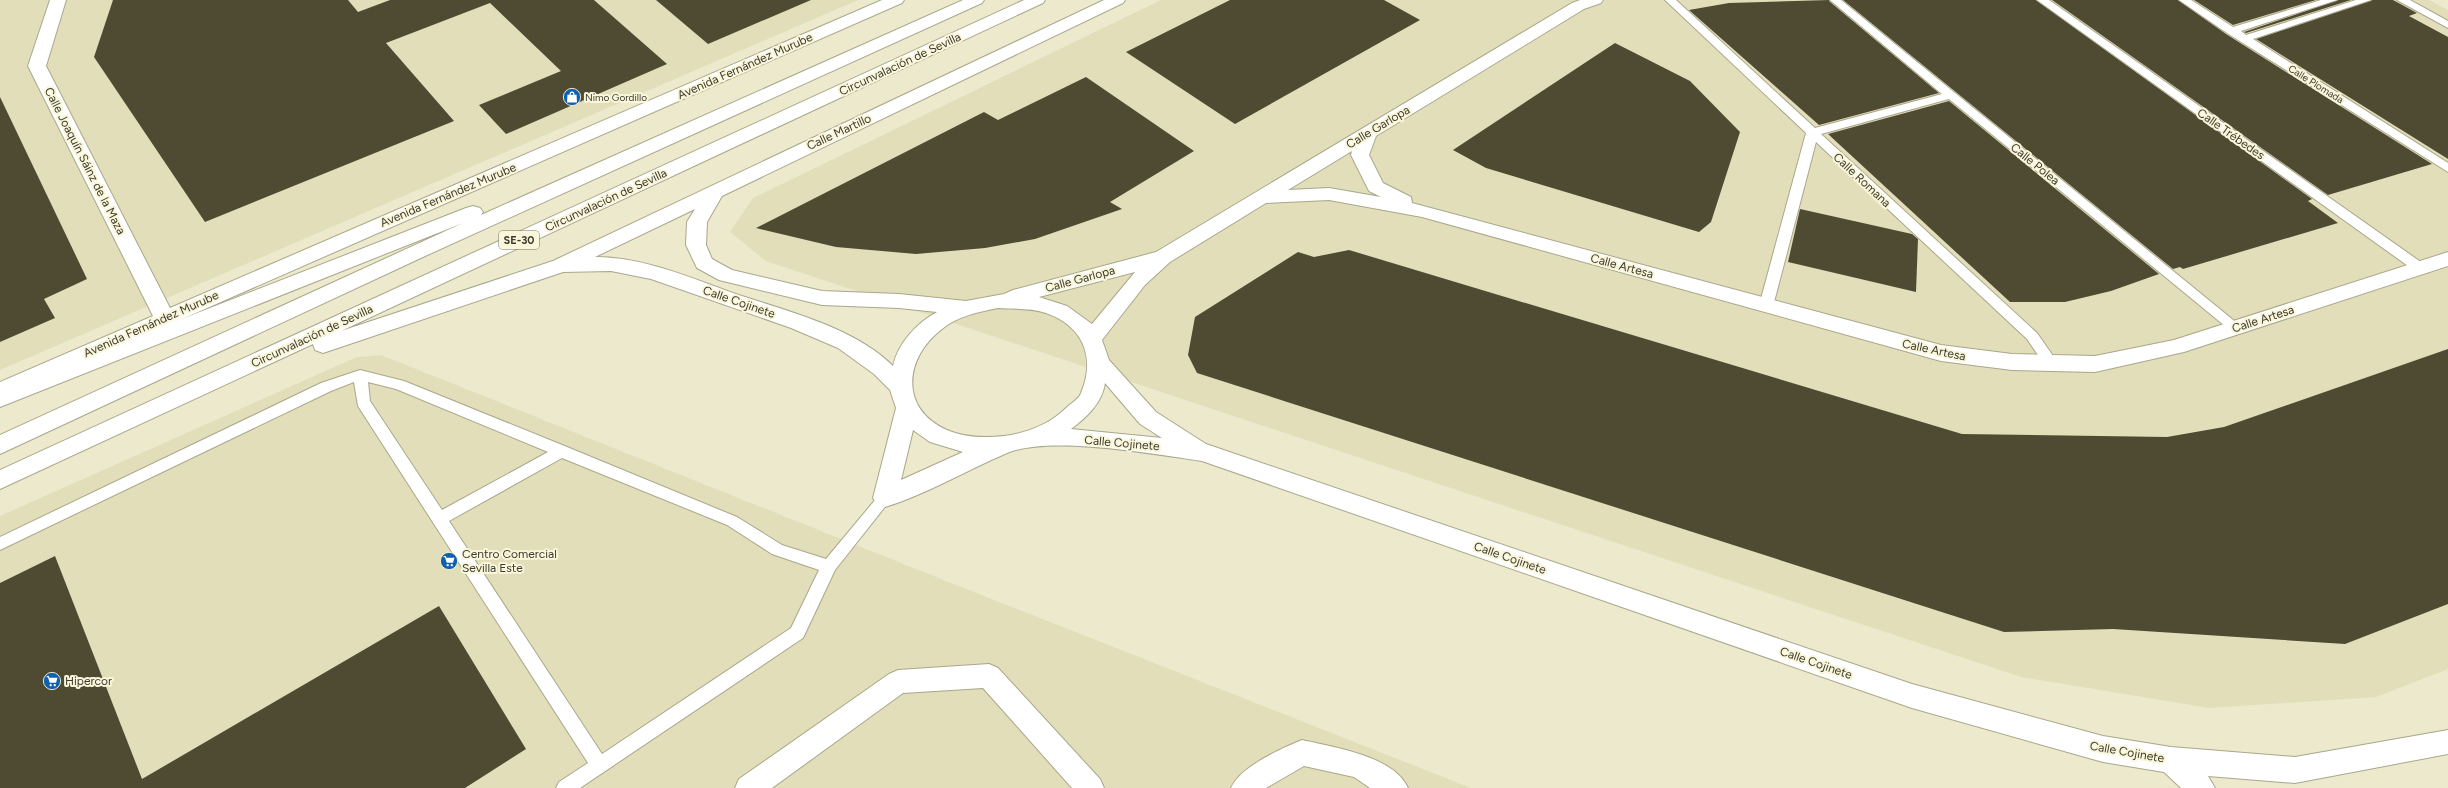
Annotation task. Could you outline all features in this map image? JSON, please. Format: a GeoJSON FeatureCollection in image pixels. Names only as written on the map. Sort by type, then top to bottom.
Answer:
{"type":"FeatureCollection","features":[{"type":"Feature","properties":{"kind":"main road","name":"Calle Joaquín Sáinz de la Maza"},"geometry":{"type":"LineString","coordinates":[[58,0],[37,66],[164,318]]}},
{"type":"Feature","properties":{"kind":"main road","name":"Avenida Fernández Murube"},"geometry":{"type":"LineString","coordinates":[[0,391],[164,318],[896,0]]}},
{"type":"Feature","properties":{"kind":"main road"},"geometry":{"type":"LineString","coordinates":[[951,11],[969,0]]}},
{"type":"Feature","properties":{"kind":"main road","name":"SE-30"},"geometry":{"type":"LineString","coordinates":[[0,445],[617,161],[976,0]]}},
{"type":"Feature","properties":{"kind":"main road","name":"Circunvalación de Sevilla"},"geometry":{"type":"LineString","coordinates":[[0,480],[1037,0]]}},
{"type":"Feature","properties":{"kind":"main road","name":"Calle Martillo"},"geometry":{"type":"LineString","coordinates":[[562,265],[1117,0]]}},
{"type":"Feature","properties":{"kind":"main road","name":"Calle Garlopa"},"geometry":{"type":"LineString","coordinates":[[1092,338],[1138,280],[1163,257],[1578,6],[1595,0]]}},
{"type":"Feature","properties":{"kind":"main road","name":"Calle Artesa"},"geometry":{"type":"LineString","coordinates":[[1368,133],[1360,155],[1376,187],[1423,211]]}},
{"type":"Feature","properties":{"kind":"main road"},"geometry":{"type":"LineString","coordinates":[[0,399],[434,226],[617,161]]}},
{"type":"Feature","properties":{"kind":"main road","name":"Calle Cojinete"},"geometry":{"type":"LineString","coordinates":[[716,191],[698,222],[696,245],[704,263],[726,275],[822,298],[899,301],[965,308]]}},
{"type":"Feature","properties":{"kind":"main road","name":"Calle Artesa"},"geometry":{"type":"LineString","coordinates":[[1263,197],[1329,194],[1423,211],[1941,353],[2012,362],[2095,364],[2176,347],[2448,259]]}},
{"type":"Feature","properties":{"kind":"main road","name":"Calle Garlopa"},"geometry":{"type":"LineString","coordinates":[[998,301],[1163,257]]}},
{"type":"Feature","properties":{"kind":"main road","name":"Calle Cojinete"},"geometry":{"type":"LineString","coordinates":[[562,265],[611,264],[654,273],[798,323],[846,343],[882,368],[899,384]]}},
{"type":"Feature","properties":{"kind":"main road"},"geometry":{"type":"LineString","coordinates":[[206,385],[562,265]]}},
{"type":"Feature","properties":{"kind":"main road"},"geometry":{"type":"LineString","coordinates":[[885,498],[966,460],[1005,446],[1041,436],[1070,419],[1090,396],[1099,362],[1092,338],[1074,319],[1060,311],[1030,302],[998,301],[965,308],[936,322],[919,336],[904,359],[899,384],[907,409],[928,430],[958,443],[1005,446]]}},
{"type":"Feature","properties":{"kind":"main road","name":"Calle Cojinete"},"geometry":{"type":"LineString","coordinates":[[1099,362],[1148,418],[1203,452]]}},
{"type":"Feature","properties":{"kind":"main road"},"geometry":{"type":"LineString","coordinates":[[885,498],[907,409]]}},
{"type":"Feature","properties":{"kind":"main road","name":"Calle Cojinete"},"geometry":{"type":"LineString","coordinates":[[1041,436],[1131,442],[1203,452],[1912,696],[2103,749],[2291,779],[2448,742]]}},
{"type":"Feature","properties":{"kind":"main road"},"geometry":{"type":"LineString","coordinates":[[749,788],[898,682],[989,676],[1090,788]]}},
{"type":"Feature","properties":{"kind":"main road"},"geometry":{"type":"LineString","coordinates":[[1245,788],[1260,776],[1302,753],[1360,766],[1394,788]]}},
{"type":"Feature","properties":{"kind":"main road"},"geometry":{"type":"LineString","coordinates":[[2171,760],[2201,788]]}},
{"type":"Feature","properties":{"kind":"lane","name":"Calle Romana"},"geometry":{"type":"LineString","coordinates":[[1670,0],[2032,336],[2051,363]]}},
{"type":"Feature","properties":{"kind":"lane","name":"Calle Polea"},"geometry":{"type":"LineString","coordinates":[[1835,0],[2236,328]]}},
{"type":"Feature","properties":{"kind":"lane","name":"Calle Trébedes"},"geometry":{"type":"LineString","coordinates":[[2042,0],[2420,268]]}},
{"type":"Feature","properties":{"kind":"lane","name":"Calle Plomada"},"geometry":{"type":"LineString","coordinates":[[2184,0],[2448,168]]}},
{"type":"Feature","properties":{"kind":"lane"},"geometry":{"type":"LineString","coordinates":[[2231,31],[2332,0]]}},
{"type":"Feature","properties":{"kind":"lane"},"geometry":{"type":"LineString","coordinates":[[2244,38],[2366,0]]}},
{"type":"Feature","properties":{"kind":"lane"},"geometry":{"type":"LineString","coordinates":[[2402,0],[2448,25]]}},
{"type":"Feature","properties":{"kind":"lane"},"geometry":{"type":"LineString","coordinates":[[1766,306],[1812,133],[1950,95]]}},
{"type":"Feature","properties":{"kind":"lane"},"geometry":{"type":"LineString","coordinates":[[360,376],[363,402],[441,518],[600,765]]}},
{"type":"Feature","properties":{"kind":"lane"},"geometry":{"type":"LineString","coordinates":[[0,544],[326,387],[360,376],[399,385],[562,451],[732,520],[777,550],[829,566]]}},
{"type":"Feature","properties":{"kind":"lane"},"geometry":{"type":"LineString","coordinates":[[441,518],[562,451]]}},
{"type":"Feature","properties":{"kind":"lane"},"geometry":{"type":"LineString","coordinates":[[565,788],[797,633],[829,566],[885,498]]}},
{"type":"Feature","properties":{"kind":"shaded area"},"geometry":{"type":"Polygon","coordinates":[[[0,0],[858,0],[0,370],[0,0]]]}},
{"type":"Feature","properties":{"kind":"shaded area"},"geometry":{"type":"Polygon","coordinates":[[[1161,0],[2429,0],[2448,10],[2448,669],[2376,697],[2209,708],[2021,677],[766,261],[730,232],[753,198],[1161,0]]]}},
{"type":"Feature","properties":{"kind":"shaded area","name":"Centro Comercial Sevilla Este"},"geometry":{"type":"Polygon","coordinates":[[[381,355],[946,581],[1471,788],[0,788],[0,516],[357,357],[381,355]]]}},
{"type":"Feature","properties":{"kind":"building"},"geometry":{"type":"Polygon","coordinates":[[[113,0],[348,0],[358,12],[390,0],[594,0],[667,64],[506,134],[479,105],[561,71],[490,3],[386,43],[454,121],[205,222],[94,57],[113,0]]]}},
{"type":"Feature","properties":{"kind":"building"},"geometry":{"type":"Polygon","coordinates":[[[656,0],[811,0],[708,44],[656,0]]]}},
{"type":"Feature","properties":{"kind":"building"},"geometry":{"type":"Polygon","coordinates":[[[1230,0],[1384,0],[1420,20],[1235,124],[1126,52],[1230,0]]]}},
{"type":"Feature","properties":{"kind":"building"},"geometry":{"type":"Polygon","coordinates":[[[1829,0],[1939,93],[1819,125],[1689,10],[1729,3],[1829,0]]]}},
{"type":"Feature","properties":{"kind":"building"},"geometry":{"type":"Polygon","coordinates":[[[1843,0],[2036,0],[2312,199],[2308,201],[2338,223],[2183,269],[2180,267],[2173,269],[1843,0]]]}},
{"type":"Feature","properties":{"kind":"building"},"geometry":{"type":"Polygon","coordinates":[[[2052,0],[2178,0],[2226,34],[2432,164],[2328,195],[2052,0]]]}},
{"type":"Feature","properties":{"kind":"building"},"geometry":{"type":"Polygon","coordinates":[[[2194,0],[2316,0],[2233,25],[2194,0]]]}},
{"type":"Feature","properties":{"kind":"building"},"geometry":{"type":"Polygon","coordinates":[[[2338,0],[2351,0],[2246,33],[2244,32],[2338,0]]]}},
{"type":"Feature","properties":{"kind":"building"},"geometry":{"type":"Polygon","coordinates":[[[2372,0],[2393,0],[2417,13],[2409,16],[2448,37],[2448,159],[2256,39],[2372,0]]]}},
{"type":"Feature","properties":{"kind":"building"},"geometry":{"type":"Polygon","coordinates":[[[1615,43],[1690,81],[1740,132],[1711,222],[1699,232],[1486,168],[1453,150],[1615,43]]]}},
{"type":"Feature","properties":{"kind":"building"},"geometry":{"type":"Polygon","coordinates":[[[1086,77],[1194,151],[1110,202],[1122,209],[1035,239],[985,248],[916,254],[836,247],[756,228],[984,112],[998,120],[1086,77]]]}},
{"type":"Feature","properties":{"kind":"building"},"geometry":{"type":"Polygon","coordinates":[[[0,97],[87,279],[44,299],[55,318],[0,342],[0,97]]]}},
{"type":"Feature","properties":{"kind":"building"},"geometry":{"type":"Polygon","coordinates":[[[1949,101],[2159,274],[2111,291],[2065,302],[2010,302],[1828,134],[1949,101]]]}},
{"type":"Feature","properties":{"kind":"building"},"geometry":{"type":"Polygon","coordinates":[[[1800,209],[1912,234],[1918,239],[1916,292],[1788,262],[1800,209]]]}},
{"type":"Feature","properties":{"kind":"building"},"geometry":{"type":"Polygon","coordinates":[[[1349,250],[1962,434],[2167,437],[2224,427],[2448,349],[2448,604],[2345,644],[2113,629],[2004,632],[1197,373],[1188,355],[1195,317],[1298,252],[1314,257],[1349,250]]]}},
{"type":"Feature","properties":{"kind":"building"},"geometry":{"type":"Polygon","coordinates":[[[55,556],[142,779],[439,606],[526,749],[465,788],[0,788],[0,583],[55,556]]]}},
{"type":"Feature","properties":{"kind":"place","name":"Nimo Gordillo"},"geometry":{"type":"Point","coordinates":[572,97]}},
{"type":"Feature","properties":{"kind":"place","name":"Centro Comercial Sevilla Este"},"geometry":{"type":"Point","coordinates":[449,561]}},
{"type":"Feature","properties":{"kind":"place","name":"Hipercor"},"geometry":{"type":"Point","coordinates":[52,681]}}]}
